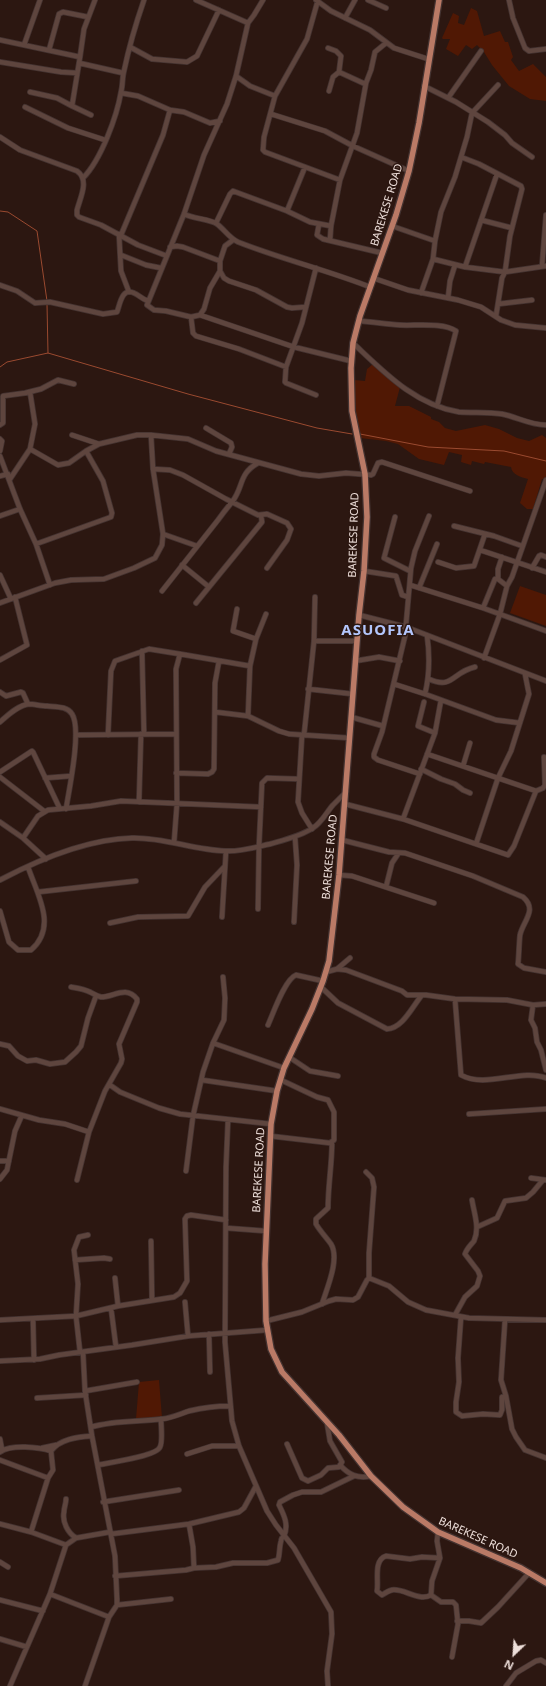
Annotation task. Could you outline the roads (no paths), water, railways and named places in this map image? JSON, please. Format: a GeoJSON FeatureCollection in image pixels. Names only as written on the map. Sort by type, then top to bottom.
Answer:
{"type":"FeatureCollection","features":[{"type":"Feature","properties":{"kind":"main road","name":"BAREKESE ROAD"},"geometry":{"type":"LineString","coordinates":[[439,0],[409,171],[353,343],[352,411],[365,474],[367,517],[364,571],[355,661],[339,875],[329,961],[326,972],[284,1068],[277,1091],[271,1124],[265,1264],[266,1321],[271,1349],[282,1372],[372,1476],[403,1507],[438,1532],[545,1581]]}},
{"type":"Feature","properties":{"kind":"street"},"geometry":{"type":"LineString","coordinates":[[24,45],[40,0]]}},
{"type":"Feature","properties":{"kind":"street"},"geometry":{"type":"LineString","coordinates":[[72,106],[77,85],[76,73],[80,60],[84,29],[95,0]]}},
{"type":"Feature","properties":{"kind":"street"},"geometry":{"type":"LineString","coordinates":[[144,0],[123,73],[121,93],[111,128],[95,164],[84,178],[77,214],[84,220],[101,225],[138,244],[166,256]]}},
{"type":"Feature","properties":{"kind":"street"},"geometry":{"type":"LineString","coordinates":[[196,0],[248,24]]}},
{"type":"Feature","properties":{"kind":"street"},"geometry":{"type":"LineString","coordinates":[[263,0],[248,24],[236,76],[227,104],[204,155],[184,214],[147,305],[152,310],[166,311],[191,317],[200,315],[294,347],[352,361]]}},
{"type":"Feature","properties":{"kind":"street"},"geometry":{"type":"LineString","coordinates":[[345,18],[355,0]]}},
{"type":"Feature","properties":{"kind":"street"},"geometry":{"type":"LineString","coordinates":[[368,0],[386,8]]}},
{"type":"Feature","properties":{"kind":"street"},"geometry":{"type":"LineString","coordinates":[[509,0],[513,18],[525,48],[529,51],[546,49]]}},
{"type":"Feature","properties":{"kind":"street"},"geometry":{"type":"LineString","coordinates":[[340,180],[263,151],[264,137],[275,96],[307,39],[317,1],[345,18],[370,30],[399,51],[428,60]]}},
{"type":"Feature","properties":{"kind":"street"},"geometry":{"type":"LineString","coordinates":[[130,47],[152,59],[180,62],[192,60],[197,56],[219,10]]}},
{"type":"Feature","properties":{"kind":"street"},"geometry":{"type":"LineString","coordinates":[[49,50],[59,14],[63,12],[88,17]]}},
{"type":"Feature","properties":{"kind":"street"},"geometry":{"type":"LineString","coordinates":[[0,40],[49,50],[123,73]]}},
{"type":"Feature","properties":{"kind":"street"},"geometry":{"type":"LineString","coordinates":[[330,240],[331,226],[340,180],[357,133],[366,82],[371,70],[375,52],[386,43]]}},
{"type":"Feature","properties":{"kind":"street"},"geometry":{"type":"LineString","coordinates":[[328,48],[336,51],[341,56],[338,72],[333,77],[330,91]]}},
{"type":"Feature","properties":{"kind":"street"},"geometry":{"type":"LineString","coordinates":[[448,98],[481,51]]}},
{"type":"Feature","properties":{"kind":"street"},"geometry":{"type":"LineString","coordinates":[[0,62],[76,73]]}},
{"type":"Feature","properties":{"kind":"street"},"geometry":{"type":"LineString","coordinates":[[338,72],[363,83],[366,82]]}},
{"type":"Feature","properties":{"kind":"street"},"geometry":{"type":"LineString","coordinates":[[236,76],[250,86],[275,96]]}},
{"type":"Feature","properties":{"kind":"street"},"geometry":{"type":"LineString","coordinates":[[422,293],[433,259],[435,241],[444,204],[455,177],[472,113],[498,85]]}},
{"type":"Feature","properties":{"kind":"street"},"geometry":{"type":"LineString","coordinates":[[424,86],[448,98],[500,130],[512,143],[532,157]]}},
{"type":"Feature","properties":{"kind":"street"},"geometry":{"type":"LineString","coordinates":[[30,92],[57,98],[91,115]]}},
{"type":"Feature","properties":{"kind":"street"},"geometry":{"type":"LineString","coordinates":[[121,93],[138,96],[170,110],[184,112],[210,123],[220,121]]}},
{"type":"Feature","properties":{"kind":"street"},"geometry":{"type":"LineString","coordinates":[[25,107],[68,128],[105,140]]}},
{"type":"Feature","properties":{"kind":"street"},"geometry":{"type":"LineString","coordinates":[[129,292],[121,271],[120,234],[163,134],[170,110]]}},
{"type":"Feature","properties":{"kind":"street"},"geometry":{"type":"LineString","coordinates":[[271,114],[325,131],[353,146],[409,171]]}},
{"type":"Feature","properties":{"kind":"street"},"geometry":{"type":"LineString","coordinates":[[0,137],[20,150],[77,171],[84,178]]}},
{"type":"Feature","properties":{"kind":"street"},"geometry":{"type":"LineString","coordinates":[[461,157],[479,164],[521,186],[522,189],[512,228],[496,316]]}},
{"type":"Feature","properties":{"kind":"street"},"geometry":{"type":"LineString","coordinates":[[287,211],[305,167]]}},
{"type":"Feature","properties":{"kind":"street"},"geometry":{"type":"LineString","coordinates":[[465,267],[496,174]]}},
{"type":"Feature","properties":{"kind":"street"},"geometry":{"type":"LineString","coordinates":[[216,223],[230,194],[233,192],[319,224],[331,226]]}},
{"type":"Feature","properties":{"kind":"street"},"geometry":{"type":"LineString","coordinates":[[184,214],[192,218],[216,223],[233,240],[279,258],[316,268],[370,287]]}},
{"type":"Feature","properties":{"kind":"street"},"geometry":{"type":"LineString","coordinates":[[433,259],[465,267],[505,272],[544,266],[546,214]]}},
{"type":"Feature","properties":{"kind":"street"},"geometry":{"type":"LineString","coordinates":[[481,220],[512,228]]}},
{"type":"Feature","properties":{"kind":"street"},"geometry":{"type":"LineString","coordinates":[[319,224],[317,235],[323,239],[382,253]]}},
{"type":"Feature","properties":{"kind":"street"},"geometry":{"type":"LineString","coordinates":[[392,226],[435,241]]}},
{"type":"Feature","properties":{"kind":"street"},"geometry":{"type":"LineString","coordinates":[[233,240],[225,246],[220,261],[220,271],[224,278],[256,290],[287,307],[305,307]]}},
{"type":"Feature","properties":{"kind":"street"},"geometry":{"type":"LineString","coordinates":[[170,247],[183,247],[220,261]]}},
{"type":"Feature","properties":{"kind":"street"},"geometry":{"type":"LineString","coordinates":[[120,255],[146,265],[161,268]]}},
{"type":"Feature","properties":{"kind":"street"},"geometry":{"type":"LineString","coordinates":[[448,298],[454,265]]}},
{"type":"Feature","properties":{"kind":"street"},"geometry":{"type":"LineString","coordinates":[[316,268],[302,323],[286,366],[284,379],[286,383],[316,395]]}},
{"type":"Feature","properties":{"kind":"street"},"geometry":{"type":"LineString","coordinates":[[200,315],[204,309],[210,288],[220,271]]}},
{"type":"Feature","properties":{"kind":"street"},"geometry":{"type":"LineString","coordinates":[[373,278],[422,293],[481,307],[496,316],[515,324],[546,328]]}},
{"type":"Feature","properties":{"kind":"street"},"geometry":{"type":"LineString","coordinates":[[0,285],[17,291],[35,303],[50,302],[102,314],[116,312],[123,295],[129,292],[134,292],[148,301]]}},
{"type":"Feature","properties":{"kind":"street"},"geometry":{"type":"LineString","coordinates":[[498,304],[532,300]]}},
{"type":"Feature","properties":{"kind":"street"},"geometry":{"type":"LineString","coordinates":[[191,317],[193,333],[196,336],[239,349],[286,366]]}},
{"type":"Feature","properties":{"kind":"street"},"geometry":{"type":"LineString","coordinates":[[359,321],[399,325],[439,326],[448,327],[456,331],[437,406]]}},
{"type":"Feature","properties":{"kind":"street"},"geometry":{"type":"LineString","coordinates":[[353,343],[396,384],[437,406],[460,412],[502,414],[531,424],[546,425]]}},
{"type":"Feature","properties":{"kind":"street"},"geometry":{"type":"LineString","coordinates":[[0,425],[3,423],[3,396],[30,392],[48,386],[58,380],[74,384]]}},
{"type":"Feature","properties":{"kind":"street"},"geometry":{"type":"LineString","coordinates":[[10,479],[30,449],[35,424],[30,392]]}},
{"type":"Feature","properties":{"kind":"street"},"geometry":{"type":"LineString","coordinates":[[206,428],[231,443],[232,447],[229,454]]}},
{"type":"Feature","properties":{"kind":"street"},"geometry":{"type":"LineString","coordinates":[[72,435],[99,444]]}},
{"type":"Feature","properties":{"kind":"street"},"geometry":{"type":"LineString","coordinates":[[30,449],[58,466],[62,466],[99,444],[137,435],[151,435],[188,439],[258,463],[301,474],[319,476],[346,473],[373,474],[378,463],[382,462],[470,491]]}},
{"type":"Feature","properties":{"kind":"street"},"geometry":{"type":"LineString","coordinates":[[0,603],[50,585],[71,580],[104,579],[134,568],[155,558],[162,545],[164,534],[153,469],[151,435]]}},
{"type":"Feature","properties":{"kind":"street"},"geometry":{"type":"LineString","coordinates":[[0,440],[2,441],[0,451]]}},
{"type":"Feature","properties":{"kind":"street"},"geometry":{"type":"LineString","coordinates":[[36,544],[111,517],[112,513],[103,481],[86,451]]}},
{"type":"Feature","properties":{"kind":"street"},"geometry":{"type":"LineString","coordinates":[[0,456],[10,479],[20,509],[36,544],[50,585]]}},
{"type":"Feature","properties":{"kind":"street"},"geometry":{"type":"LineString","coordinates":[[162,591],[232,502],[247,470],[258,463]]}},
{"type":"Feature","properties":{"kind":"street"},"geometry":{"type":"LineString","coordinates":[[153,469],[170,470],[183,475],[258,515],[267,514],[287,523],[291,529],[288,540],[267,568]]}},
{"type":"Feature","properties":{"kind":"street"},"geometry":{"type":"LineString","coordinates":[[0,476],[8,474]]}},
{"type":"Feature","properties":{"kind":"street"},"geometry":{"type":"LineString","coordinates":[[484,658],[500,614],[507,586],[546,480]]}},
{"type":"Feature","properties":{"kind":"street"},"geometry":{"type":"LineString","coordinates":[[0,516],[20,509]]}},
{"type":"Feature","properties":{"kind":"street"},"geometry":{"type":"LineString","coordinates":[[196,603],[262,522],[260,514]]}},
{"type":"Feature","properties":{"kind":"street"},"geometry":{"type":"LineString","coordinates":[[429,516],[415,551],[410,571],[406,627],[400,661],[374,757],[378,760],[421,771],[455,784],[470,793]]}},
{"type":"Feature","properties":{"kind":"street"},"geometry":{"type":"LineString","coordinates":[[395,517],[384,558],[410,571]]}},
{"type":"Feature","properties":{"kind":"street"},"geometry":{"type":"LineString","coordinates":[[454,526],[522,546]]}},
{"type":"Feature","properties":{"kind":"street"},"geometry":{"type":"LineString","coordinates":[[164,534],[197,546]]}},
{"type":"Feature","properties":{"kind":"street"},"geometry":{"type":"LineString","coordinates":[[438,562],[456,568],[472,567],[476,564],[485,534]]}},
{"type":"Feature","properties":{"kind":"street"},"geometry":{"type":"LineString","coordinates":[[419,588],[437,544]]}},
{"type":"Feature","properties":{"kind":"street"},"geometry":{"type":"LineString","coordinates":[[480,550],[546,572]]}},
{"type":"Feature","properties":{"kind":"street"},"geometry":{"type":"LineString","coordinates":[[532,568],[539,556],[541,555],[546,557]]}},
{"type":"Feature","properties":{"kind":"street"},"geometry":{"type":"LineString","coordinates":[[498,579],[498,569],[502,558]]}},
{"type":"Feature","properties":{"kind":"street"},"geometry":{"type":"LineString","coordinates":[[182,565],[209,587]]}},
{"type":"Feature","properties":{"kind":"street"},"geometry":{"type":"LineString","coordinates":[[364,571],[396,576],[402,595],[408,597]]}},
{"type":"Feature","properties":{"kind":"street"},"geometry":{"type":"LineString","coordinates":[[0,575],[13,598],[27,645],[0,660]]}},
{"type":"Feature","properties":{"kind":"street"},"geometry":{"type":"LineString","coordinates":[[483,608],[494,580],[498,579]]}},
{"type":"Feature","properties":{"kind":"street"},"geometry":{"type":"LineString","coordinates":[[498,579],[507,586]]}},
{"type":"Feature","properties":{"kind":"street"},"geometry":{"type":"LineString","coordinates":[[410,585],[483,608],[546,631]]}},
{"type":"Feature","properties":{"kind":"street"},"geometry":{"type":"LineString","coordinates":[[312,829],[304,818],[300,808],[299,778],[314,642],[315,597]]}},
{"type":"Feature","properties":{"kind":"street"},"geometry":{"type":"LineString","coordinates":[[237,609],[233,631],[256,639]]}},
{"type":"Feature","properties":{"kind":"street"},"geometry":{"type":"LineString","coordinates":[[248,716],[250,666],[256,639],[266,614]]}},
{"type":"Feature","properties":{"kind":"street"},"geometry":{"type":"LineString","coordinates":[[359,615],[406,627],[546,681]]}},
{"type":"Feature","properties":{"kind":"street"},"geometry":{"type":"LineString","coordinates":[[425,694],[429,679],[430,654],[428,635]]}},
{"type":"Feature","properties":{"kind":"street"},"geometry":{"type":"LineString","coordinates":[[314,642],[357,641]]}},
{"type":"Feature","properties":{"kind":"street"},"geometry":{"type":"LineString","coordinates":[[108,735],[112,665],[120,658],[149,649],[250,666]]}},
{"type":"Feature","properties":{"kind":"street"},"geometry":{"type":"LineString","coordinates":[[138,802],[142,734],[142,651]]}},
{"type":"Feature","properties":{"kind":"street"},"geometry":{"type":"LineString","coordinates":[[174,844],[177,803],[176,669],[180,654]]}},
{"type":"Feature","properties":{"kind":"street"},"geometry":{"type":"LineString","coordinates":[[355,661],[379,657],[400,661]]}},
{"type":"Feature","properties":{"kind":"street"},"geometry":{"type":"LineString","coordinates":[[176,773],[212,772],[214,764],[215,684],[219,661]]}},
{"type":"Feature","properties":{"kind":"street"},"geometry":{"type":"LineString","coordinates":[[429,679],[438,683],[445,683],[466,669],[474,667]]}},
{"type":"Feature","properties":{"kind":"street"},"geometry":{"type":"LineString","coordinates":[[476,844],[498,778],[511,751],[529,694],[525,674]]}},
{"type":"Feature","properties":{"kind":"street"},"geometry":{"type":"LineString","coordinates":[[394,684],[496,720],[520,723]]}},
{"type":"Feature","properties":{"kind":"street"},"geometry":{"type":"LineString","coordinates":[[308,689],[353,694]]}},
{"type":"Feature","properties":{"kind":"street"},"geometry":{"type":"LineString","coordinates":[[0,692],[6,696],[21,692],[23,693],[28,704]]}},
{"type":"Feature","properties":{"kind":"street"},"geometry":{"type":"LineString","coordinates":[[403,819],[435,733],[441,700]]}},
{"type":"Feature","properties":{"kind":"street"},"geometry":{"type":"LineString","coordinates":[[424,702],[418,726],[435,733]]}},
{"type":"Feature","properties":{"kind":"street"},"geometry":{"type":"LineString","coordinates":[[0,722],[18,708],[28,704],[60,707],[68,710],[74,718],[76,735],[66,809]]}},
{"type":"Feature","properties":{"kind":"street"},"geometry":{"type":"LineString","coordinates":[[214,712],[248,716],[279,731],[303,735],[350,738]]}},
{"type":"Feature","properties":{"kind":"street"},"geometry":{"type":"LineString","coordinates":[[351,717],[383,726]]}},
{"type":"Feature","properties":{"kind":"street"},"geometry":{"type":"LineString","coordinates":[[76,735],[176,734]]}},
{"type":"Feature","properties":{"kind":"street"},"geometry":{"type":"LineString","coordinates":[[463,766],[470,743]]}},
{"type":"Feature","properties":{"kind":"street"},"geometry":{"type":"LineString","coordinates":[[0,772],[32,751],[60,809]]}},
{"type":"Feature","properties":{"kind":"street"},"geometry":{"type":"LineString","coordinates":[[427,754],[536,791],[543,788],[545,785],[544,757]]}},
{"type":"Feature","properties":{"kind":"street"},"geometry":{"type":"LineString","coordinates":[[45,778],[71,776]]}},
{"type":"Feature","properties":{"kind":"street"},"geometry":{"type":"LineString","coordinates":[[0,777],[44,812]]}},
{"type":"Feature","properties":{"kind":"street"},"geometry":{"type":"LineString","coordinates":[[258,908],[258,846],[264,780],[267,778],[299,778]]}},
{"type":"Feature","properties":{"kind":"street"},"geometry":{"type":"LineString","coordinates":[[345,804],[403,819],[508,855],[536,791]]}},
{"type":"Feature","properties":{"kind":"street"},"geometry":{"type":"LineString","coordinates":[[0,880],[46,859],[88,844],[131,838],[226,851],[258,846],[295,837],[312,829],[320,823],[333,805],[346,792]]}},
{"type":"Feature","properties":{"kind":"street"},"geometry":{"type":"LineString","coordinates":[[23,838],[38,816],[44,812],[121,801],[261,807]]}},
{"type":"Feature","properties":{"kind":"street"},"geometry":{"type":"LineString","coordinates":[[0,822],[23,838],[46,859]]}},
{"type":"Feature","properties":{"kind":"street"},"geometry":{"type":"LineString","coordinates":[[294,922],[297,865],[295,837]]}},
{"type":"Feature","properties":{"kind":"street"},"geometry":{"type":"LineString","coordinates":[[342,840],[398,854],[405,853],[473,876],[523,897],[528,901],[530,907],[520,935],[518,964],[524,968],[546,972]]}},
{"type":"Feature","properties":{"kind":"street"},"geometry":{"type":"LineString","coordinates":[[222,917],[226,851]]}},
{"type":"Feature","properties":{"kind":"street"},"geometry":{"type":"LineString","coordinates":[[386,887],[392,863],[398,854]]}},
{"type":"Feature","properties":{"kind":"street"},"geometry":{"type":"LineString","coordinates":[[110,923],[138,917],[188,916],[205,887],[225,866]]}},
{"type":"Feature","properties":{"kind":"street"},"geometry":{"type":"LineString","coordinates":[[0,911],[9,942],[18,950],[31,950],[38,944],[45,922],[38,892],[28,867]]}},
{"type":"Feature","properties":{"kind":"street"},"geometry":{"type":"LineString","coordinates":[[339,875],[352,876],[434,903]]}},
{"type":"Feature","properties":{"kind":"street"},"geometry":{"type":"LineString","coordinates":[[38,892],[136,881]]}},
{"type":"Feature","properties":{"kind":"street"},"geometry":{"type":"LineString","coordinates":[[337,969],[350,958]]}},
{"type":"Feature","properties":{"kind":"street"},"geometry":{"type":"LineString","coordinates":[[326,972],[337,969],[346,970],[402,991],[407,995],[426,994],[455,999],[506,1000],[533,1004],[546,1004]]}},
{"type":"Feature","properties":{"kind":"street"},"geometry":{"type":"LineString","coordinates":[[268,1025],[282,993],[293,976],[296,975],[322,984],[338,1004],[387,1029],[393,1029],[399,1025],[422,995]]}},
{"type":"Feature","properties":{"kind":"street"},"geometry":{"type":"LineString","coordinates":[[186,1171],[193,1116],[206,1062],[224,1020],[225,998],[223,977]]}},
{"type":"Feature","properties":{"kind":"street"},"geometry":{"type":"LineString","coordinates":[[71,987],[90,992],[96,996],[103,997],[117,992],[123,992],[133,994],[137,999],[119,1044],[122,1059],[121,1063],[110,1085],[105,1091],[95,1114],[77,1180]]}},
{"type":"Feature","properties":{"kind":"street"},"geometry":{"type":"LineString","coordinates":[[0,1044],[9,1046],[18,1056],[28,1061],[36,1060],[50,1064],[65,1062],[81,1046],[88,1018],[96,996]]}},
{"type":"Feature","properties":{"kind":"street"},"geometry":{"type":"LineString","coordinates":[[455,999],[461,1075],[466,1078],[482,1080],[534,1075],[546,1078]]}},
{"type":"Feature","properties":{"kind":"street"},"geometry":{"type":"LineString","coordinates":[[533,1004],[531,1020],[535,1028],[537,1042],[542,1050],[546,1070]]}},
{"type":"Feature","properties":{"kind":"street"},"geometry":{"type":"LineString","coordinates":[[213,1044],[284,1068]]}},
{"type":"Feature","properties":{"kind":"street"},"geometry":{"type":"LineString","coordinates":[[289,1057],[310,1071],[338,1076]]}},
{"type":"Feature","properties":{"kind":"street"},"geometry":{"type":"LineString","coordinates":[[202,1080],[277,1091]]}},
{"type":"Feature","properties":{"kind":"street"},"geometry":{"type":"LineString","coordinates":[[281,1080],[317,1097],[328,1100],[331,1103],[334,1112],[335,1130],[332,1142],[328,1208],[316,1219],[316,1224],[331,1244],[334,1254],[334,1264],[322,1304]]}},
{"type":"Feature","properties":{"kind":"street"},"geometry":{"type":"LineString","coordinates":[[110,1085],[120,1092],[159,1108],[193,1116],[271,1124]]}},
{"type":"Feature","properties":{"kind":"street"},"geometry":{"type":"LineString","coordinates":[[0,1109],[39,1120],[65,1124],[89,1132]]}},
{"type":"Feature","properties":{"kind":"street"},"geometry":{"type":"LineString","coordinates":[[469,1114],[546,1109]]}},
{"type":"Feature","properties":{"kind":"street"},"geometry":{"type":"LineString","coordinates":[[0,1179],[7,1170],[15,1131],[22,1114]]}},
{"type":"Feature","properties":{"kind":"street"},"geometry":{"type":"LineString","coordinates":[[228,1120],[225,1352],[232,1425],[239,1446],[248,1463],[256,1486],[272,1521],[294,1548],[331,1612],[332,1634],[327,1671],[328,1686]]}},
{"type":"Feature","properties":{"kind":"street"},"geometry":{"type":"LineString","coordinates":[[270,1136],[311,1142],[332,1142]]}},
{"type":"Feature","properties":{"kind":"street"},"geometry":{"type":"LineString","coordinates":[[0,1161],[9,1161]]}},
{"type":"Feature","properties":{"kind":"street"},"geometry":{"type":"LineString","coordinates":[[266,1321],[302,1312],[336,1299],[353,1300],[358,1297],[369,1278],[374,1187],[372,1178],[366,1172]]}},
{"type":"Feature","properties":{"kind":"street"},"geometry":{"type":"LineString","coordinates":[[531,1178],[544,1180]]}},
{"type":"Feature","properties":{"kind":"street"},"geometry":{"type":"LineString","coordinates":[[477,1227],[497,1218],[505,1201],[526,1198],[544,1180]]}},
{"type":"Feature","properties":{"kind":"street"},"geometry":{"type":"LineString","coordinates":[[455,1315],[462,1301],[477,1286],[480,1276],[478,1270],[466,1254],[474,1240],[477,1227],[472,1200]]}},
{"type":"Feature","properties":{"kind":"street"},"geometry":{"type":"LineString","coordinates":[[0,1320],[32,1320],[76,1316],[118,1306],[174,1297],[185,1286],[187,1281],[185,1219],[187,1216],[191,1215],[226,1220]]}},
{"type":"Feature","properties":{"kind":"street"},"geometry":{"type":"LineString","coordinates":[[226,1228],[266,1231]]}},
{"type":"Feature","properties":{"kind":"street"},"geometry":{"type":"LineString","coordinates":[[85,1686],[109,1617],[117,1605],[115,1556],[103,1502],[85,1393],[82,1352],[76,1316],[78,1284],[75,1260],[76,1243],[78,1237],[88,1234]]}},
{"type":"Feature","properties":{"kind":"street"},"geometry":{"type":"LineString","coordinates":[[151,1241],[152,1300]]}},
{"type":"Feature","properties":{"kind":"street"},"geometry":{"type":"LineString","coordinates":[[75,1260],[110,1259]]}},
{"type":"Feature","properties":{"kind":"street"},"geometry":{"type":"LineString","coordinates":[[115,1278],[118,1306]]}},
{"type":"Feature","properties":{"kind":"street"},"geometry":{"type":"LineString","coordinates":[[369,1278],[373,1278],[389,1286],[408,1302],[426,1310],[461,1317],[505,1320],[546,1320]]}},
{"type":"Feature","properties":{"kind":"street"},"geometry":{"type":"LineString","coordinates":[[185,1302],[188,1336]]}},
{"type":"Feature","properties":{"kind":"street"},"geometry":{"type":"LineString","coordinates":[[111,1308],[116,1347]]}},
{"type":"Feature","properties":{"kind":"street"},"geometry":{"type":"LineString","coordinates":[[461,1317],[458,1358],[459,1382],[456,1412],[458,1415],[462,1416],[483,1414],[500,1415],[502,1410],[502,1397],[506,1396]]}},
{"type":"Feature","properties":{"kind":"street"},"geometry":{"type":"LineString","coordinates":[[32,1320],[34,1360]]}},
{"type":"Feature","properties":{"kind":"street"},"geometry":{"type":"LineString","coordinates":[[505,1320],[501,1369],[503,1388],[506,1396],[512,1429],[524,1450],[546,1458]]}},
{"type":"Feature","properties":{"kind":"street"},"geometry":{"type":"LineString","coordinates":[[0,1361],[34,1360],[188,1336],[267,1330]]}},
{"type":"Feature","properties":{"kind":"street"},"geometry":{"type":"LineString","coordinates":[[209,1334],[210,1372]]}},
{"type":"Feature","properties":{"kind":"street"},"geometry":{"type":"LineString","coordinates":[[37,1398],[85,1393],[137,1382]]}},
{"type":"Feature","properties":{"kind":"street"},"geometry":{"type":"LineString","coordinates":[[91,1427],[124,1421],[161,1419],[191,1411],[229,1406]]}},
{"type":"Feature","properties":{"kind":"street"},"geometry":{"type":"LineString","coordinates":[[98,1465],[137,1457],[158,1450],[161,1446],[161,1419]]}},
{"type":"Feature","properties":{"kind":"street"},"geometry":{"type":"LineString","coordinates":[[327,1423],[330,1441],[342,1462],[340,1465]]}},
{"type":"Feature","properties":{"kind":"street"},"geometry":{"type":"LineString","coordinates":[[0,1439],[1,1451],[15,1448],[42,1448],[79,1437],[92,1436]]}},
{"type":"Feature","properties":{"kind":"street"},"geometry":{"type":"LineString","coordinates":[[287,1444],[302,1478],[305,1480],[308,1481],[315,1479],[328,1468],[339,1467],[340,1465]]}},
{"type":"Feature","properties":{"kind":"street"},"geometry":{"type":"LineString","coordinates":[[31,1532],[48,1478],[53,1470],[52,1451],[56,1445]]}},
{"type":"Feature","properties":{"kind":"street"},"geometry":{"type":"LineString","coordinates":[[187,1454],[212,1446],[239,1446]]}},
{"type":"Feature","properties":{"kind":"street"},"geometry":{"type":"LineString","coordinates":[[42,1448],[52,1451]]}},
{"type":"Feature","properties":{"kind":"street"},"geometry":{"type":"LineString","coordinates":[[0,1460],[48,1478]]}},
{"type":"Feature","properties":{"kind":"street"},"geometry":{"type":"LineString","coordinates":[[340,1465],[354,1476],[372,1476]]}},
{"type":"Feature","properties":{"kind":"street"},"geometry":{"type":"LineString","coordinates":[[115,1576],[194,1568],[216,1568],[233,1563],[260,1563],[278,1560],[281,1551],[280,1542],[284,1536],[286,1524],[279,1505],[280,1502],[302,1492],[321,1492],[354,1476]]}},
{"type":"Feature","properties":{"kind":"street"},"geometry":{"type":"LineString","coordinates":[[10,1686],[50,1594],[66,1545],[76,1538],[208,1521],[242,1510],[256,1486]]}},
{"type":"Feature","properties":{"kind":"street"},"geometry":{"type":"LineString","coordinates":[[103,1502],[179,1490]]}},
{"type":"Feature","properties":{"kind":"street"},"geometry":{"type":"LineString","coordinates":[[66,1499],[64,1512],[65,1522],[68,1530],[76,1538]]}},
{"type":"Feature","properties":{"kind":"street"},"geometry":{"type":"LineString","coordinates":[[0,1524],[31,1532],[66,1545]]}},
{"type":"Feature","properties":{"kind":"street"},"geometry":{"type":"LineString","coordinates":[[188,1524],[193,1547],[194,1568]]}},
{"type":"Feature","properties":{"kind":"street"},"geometry":{"type":"LineString","coordinates":[[431,1595],[432,1581],[440,1558],[437,1541],[438,1532]]}},
{"type":"Feature","properties":{"kind":"street"},"geometry":{"type":"LineString","coordinates":[[440,1558],[410,1559],[386,1556],[381,1559],[377,1570],[377,1591],[382,1595],[394,1590],[422,1596],[431,1595],[441,1602],[455,1603],[458,1622],[452,1657]]}},
{"type":"Feature","properties":{"kind":"street"},"geometry":{"type":"LineString","coordinates":[[0,1562],[8,1567]]}},
{"type":"Feature","properties":{"kind":"street"},"geometry":{"type":"LineString","coordinates":[[458,1622],[469,1621],[481,1623],[529,1573]]}},
{"type":"Feature","properties":{"kind":"street"},"geometry":{"type":"LineString","coordinates":[[50,1594],[109,1617]]}},
{"type":"Feature","properties":{"kind":"street"},"geometry":{"type":"LineString","coordinates":[[117,1605],[171,1599]]}},
{"type":"Feature","properties":{"kind":"street"},"geometry":{"type":"LineString","coordinates":[[0,1600],[43,1611]]}},
{"type":"Feature","properties":{"kind":"street"},"geometry":{"type":"LineString","coordinates":[[0,1639],[27,1647]]}},
{"type":"Feature","properties":{"kind":"street"},"geometry":{"type":"LineString","coordinates":[[506,1686],[516,1673],[536,1660],[541,1660],[546,1663]]}},
{"type":"Feature","properties":{"kind":"waterway"},"geometry":{"type":"LineString","coordinates":[[0,211],[8,212],[37,231],[47,301]]}},
{"type":"Feature","properties":{"kind":"waterway"},"geometry":{"type":"LineString","coordinates":[[47,304],[48,353]]}},
{"type":"Feature","properties":{"kind":"waterway"},"geometry":{"type":"LineString","coordinates":[[0,367],[7,362],[48,353],[188,394],[317,428],[352,434]]}},
{"type":"Feature","properties":{"kind":"waterway"},"geometry":{"type":"LineString","coordinates":[[360,434],[428,447],[504,451],[546,461]]}},
{"type":"Feature","properties":{"kind":"district","name":"ASUOFIA"},"geometry":{"type":"Point","coordinates":[378,631]}}]}
